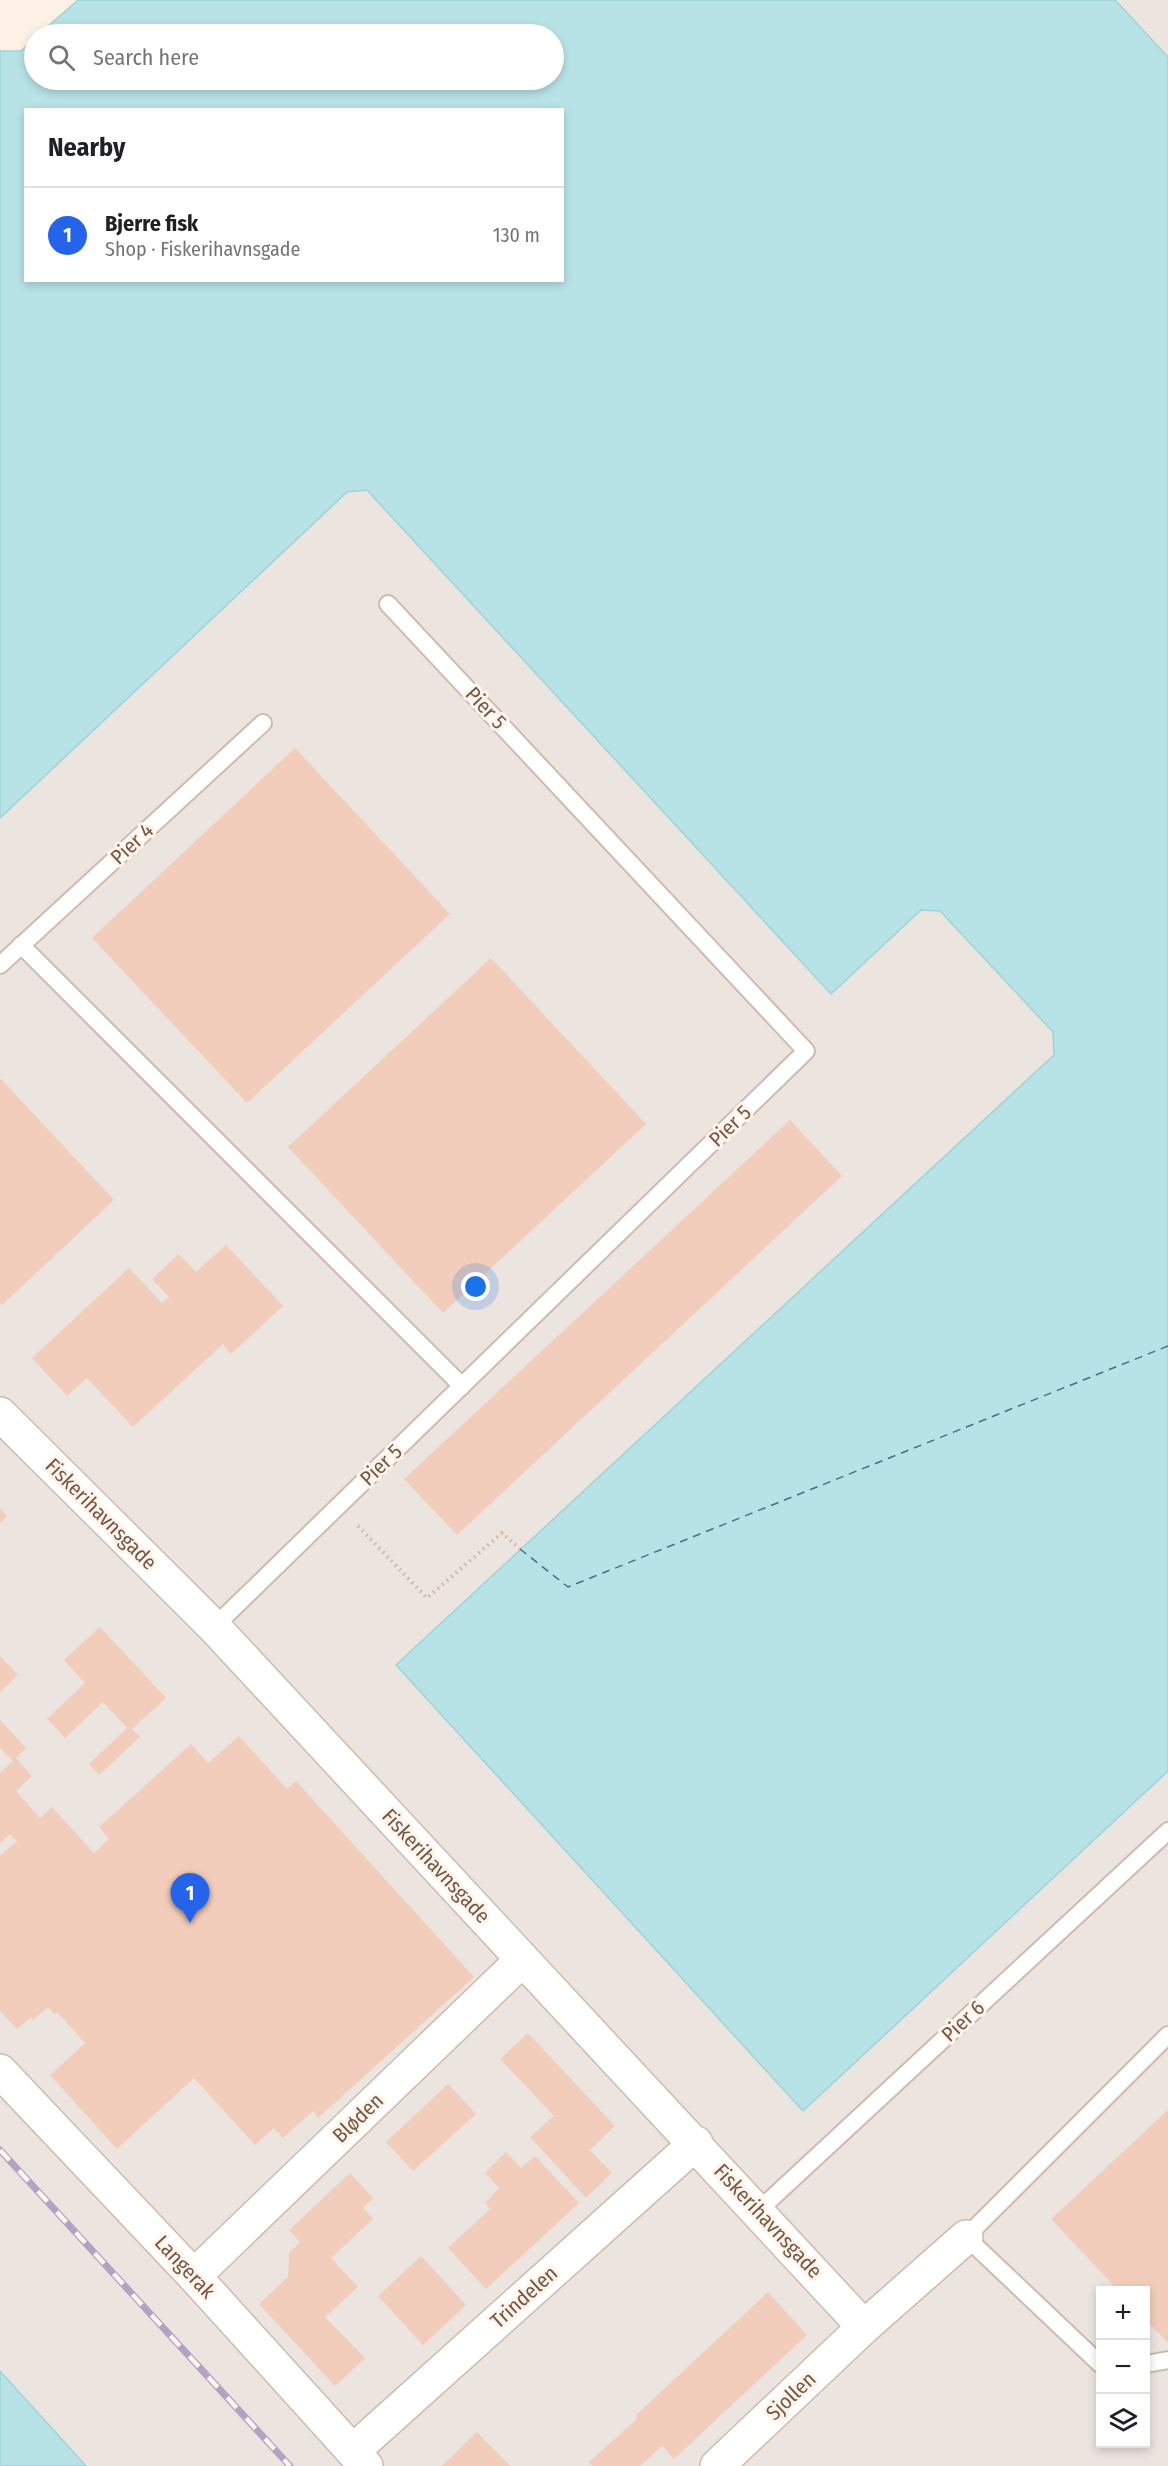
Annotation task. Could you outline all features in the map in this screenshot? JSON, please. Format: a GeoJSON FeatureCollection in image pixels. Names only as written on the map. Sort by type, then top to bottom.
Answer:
{"type":"FeatureCollection","features":[{"type":"Feature","properties":{"kind":"street","name":"Fiskerihavnsgade"},"geometry":{"type":"LineString","coordinates":[[0,1414],[214,1627],[864,2326]]}},
{"type":"Feature","properties":{"kind":"street","name":"Bløden"},"geometry":{"type":"LineString","coordinates":[[194,2276],[522,1960]]}},
{"type":"Feature","properties":{"kind":"street","name":"Langerak"},"geometry":{"type":"LineString","coordinates":[[0,2071],[194,2276],[359,2459]]}},
{"type":"Feature","properties":{"kind":"street","name":"Trindelen"},"geometry":{"type":"LineString","coordinates":[[359,2459],[696,2143]]}},
{"type":"Feature","properties":{"kind":"street","name":"Sjollen"},"geometry":{"type":"LineString","coordinates":[[717,2466],[864,2326],[966,2237]]}},
{"type":"Feature","properties":{"kind":"lane","name":"Pier 5"},"geometry":{"type":"LineString","coordinates":[[214,1627],[806,1052],[388,604]]}},
{"type":"Feature","properties":{"kind":"lane","name":"Pier 4"},"geometry":{"type":"LineString","coordinates":[[0,965],[263,723]]}},
{"type":"Feature","properties":{"kind":"lane"},"geometry":{"type":"LineString","coordinates":[[21,945],[462,1386]]}},
{"type":"Feature","properties":{"kind":"lane","name":"Pier 6"},"geometry":{"type":"LineString","coordinates":[[758,2211],[1166,1836]]}},
{"type":"Feature","properties":{"kind":"lane"},"geometry":{"type":"LineString","coordinates":[[1096,2359],[966,2237],[1168,2035]]}},
{"type":"Feature","properties":{"kind":"lane"},"geometry":{"type":"LineString","coordinates":[[1150,2363],[1168,2360]]}},
{"type":"Feature","properties":{"kind":"path"},"geometry":{"type":"LineString","coordinates":[[339,1505],[427,1598],[502,1533],[520,1550]]}},
{"type":"Feature","properties":{"kind":"shaded area"},"geometry":{"type":"Polygon","coordinates":[[[1115,0],[1168,0],[1168,57],[1115,0]]]}},
{"type":"Feature","properties":{"kind":"shaded area"},"geometry":{"type":"Polygon","coordinates":[[[367,490],[830,994],[921,910],[940,911],[1053,1032],[1054,1055],[803,2111],[1168,1771],[1168,2466],[86,2466],[0,2371],[0,818],[347,491],[367,490]]]}},
{"type":"Feature","properties":{"kind":"water"},"geometry":{"type":"Polygon","coordinates":[[[78,0],[1115,0],[1168,57],[1168,1771],[803,2111],[396,1665],[1054,1055],[1053,1032],[940,911],[921,910],[831,994],[367,490],[347,492],[0,818],[0,51],[21,51],[24,48],[24,90],[564,90],[564,24],[50,24],[78,0]]]}},
{"type":"Feature","properties":{"kind":"water"},"geometry":{"type":"Polygon","coordinates":[[[0,2371],[86,2466],[0,2466],[0,2371]]]}},
{"type":"Feature","properties":{"kind":"building"},"geometry":{"type":"Polygon","coordinates":[[[295,748],[450,914],[247,1103],[92,938],[295,748]]]}},
{"type":"Feature","properties":{"kind":"building"},"geometry":{"type":"Polygon","coordinates":[[[491,958],[646,1124],[443,1313],[288,1147],[491,958]]]}},
{"type":"Feature","properties":{"kind":"building"},"geometry":{"type":"Polygon","coordinates":[[[0,1078],[114,1200],[2,1305],[0,1302],[0,1078]]]}},
{"type":"Feature","properties":{"kind":"building"},"geometry":{"type":"Polygon","coordinates":[[[790,1120],[842,1176],[457,1535],[404,1479],[790,1120]]]}},
{"type":"Feature","properties":{"kind":"building"},"geometry":{"type":"Polygon","coordinates":[[[226,1245],[283,1306],[231,1354],[223,1344],[133,1427],[87,1378],[67,1396],[32,1358],[129,1268],[162,1303],[169,1297],[152,1279],[179,1254],[196,1272],[226,1245]]]}},
{"type":"Feature","properties":{"kind":"building"},"geometry":{"type":"Polygon","coordinates":[[[0,1508],[7,1516],[0,1523],[0,1508]]]}},
{"type":"Feature","properties":{"kind":"building"},"geometry":{"type":"Polygon","coordinates":[[[100,1627],[166,1698],[132,1729],[140,1737],[99,1775],[89,1764],[127,1728],[103,1702],[65,1738],[47,1719],[85,1683],[64,1660],[100,1627]]]}},
{"type":"Feature","properties":{"kind":"building"},"geometry":{"type":"Polygon","coordinates":[[[0,1656],[18,1675],[0,1692],[0,1656]]]}},
{"type":"Feature","properties":{"kind":"building"},"geometry":{"type":"Polygon","coordinates":[[[0,1720],[26,1748],[16,1758],[32,1776],[16,1791],[40,1818],[52,1807],[94,1853],[109,1839],[99,1827],[191,1744],[208,1763],[239,1736],[287,1789],[296,1781],[474,1977],[318,2118],[313,2111],[283,2138],[274,2128],[255,2145],[194,2078],[117,2149],[50,2075],[85,2043],[57,2012],[55,2015],[48,2007],[33,2020],[30,2018],[17,2029],[0,2011],[0,1856],[17,1841],[10,1834],[0,1843],[0,1773],[13,1761],[0,1748],[0,1720]]]}},
{"type":"Feature","properties":{"kind":"building"},"geometry":{"type":"Polygon","coordinates":[[[528,2033],[615,2126],[590,2150],[612,2173],[586,2198],[530,2137],[554,2116],[500,2059],[528,2033]]]}},
{"type":"Feature","properties":{"kind":"building"},"geometry":{"type":"Polygon","coordinates":[[[448,2084],[476,2114],[413,2171],[386,2142],[448,2084]]]}},
{"type":"Feature","properties":{"kind":"building"},"geometry":{"type":"Polygon","coordinates":[[[1168,2110],[1168,2343],[1150,2324],[1150,2286],[1114,2286],[1051,2219],[1168,2110]]]}},
{"type":"Feature","properties":{"kind":"building"},"geometry":{"type":"Polygon","coordinates":[[[506,2152],[521,2168],[535,2156],[579,2203],[486,2289],[448,2248],[490,2209],[485,2203],[499,2188],[485,2173],[506,2152]]]}},
{"type":"Feature","properties":{"kind":"building"},"geometry":{"type":"Polygon","coordinates":[[[350,2173],[373,2198],[363,2208],[373,2219],[331,2258],[358,2287],[325,2317],[365,2358],[335,2386],[259,2304],[288,2277],[289,2253],[300,2242],[289,2230],[350,2173]]]}},
{"type":"Feature","properties":{"kind":"building"},"geometry":{"type":"Polygon","coordinates":[[[421,2256],[466,2305],[423,2345],[378,2296],[421,2256]]]}},
{"type":"Feature","properties":{"kind":"building"},"geometry":{"type":"Polygon","coordinates":[[[768,2292],[807,2335],[674,2459],[662,2446],[640,2466],[592,2466],[589,2462],[637,2419],[635,2416],[768,2292]]]}},
{"type":"Feature","properties":{"kind":"building"},"geometry":{"type":"Polygon","coordinates":[[[477,2432],[510,2466],[442,2466],[477,2432]]]}},
{"type":"Feature","properties":{"kind":"ferry route"},"geometry":{"type":"LineString","coordinates":[[520,1549],[568,1587],[1168,1346]]}},
{"type":"Feature","properties":{"kind":"railway"},"geometry":{"type":"LineString","coordinates":[[0,2150],[290,2466]]}},
{"type":"Feature","properties":{"kind":"place","name":"Bjerre fisk"},"geometry":{"type":"Point","coordinates":[190,1923]}}]}
